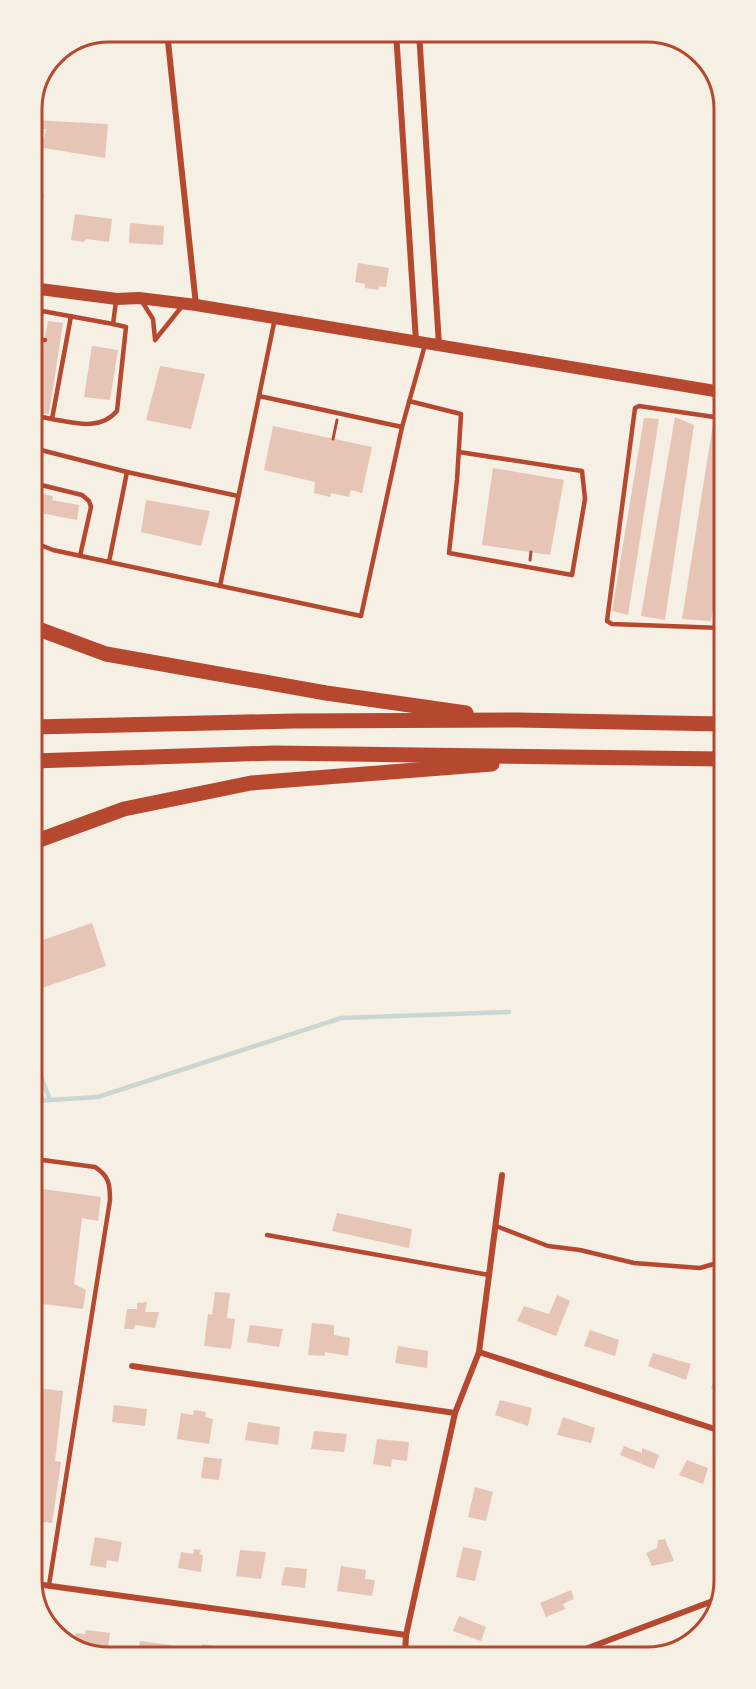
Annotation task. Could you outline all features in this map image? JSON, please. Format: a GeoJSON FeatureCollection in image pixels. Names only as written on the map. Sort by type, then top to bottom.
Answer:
{"type":"FeatureCollection","features":[{"type":"Feature","properties":{"kind":"highway"},"geometry":{"type":"LineString","coordinates":[[42,630],[106,654],[326,693],[517,720]]}},
{"type":"Feature","properties":{"kind":"highway"},"geometry":{"type":"LineString","coordinates":[[42,727],[294,721],[517,720],[714,724]]}},
{"type":"Feature","properties":{"kind":"highway"},"geometry":{"type":"LineString","coordinates":[[42,761],[274,753],[714,759]]}},
{"type":"Feature","properties":{"kind":"highway"},"geometry":{"type":"LineString","coordinates":[[42,839],[124,809],[251,783],[586,756]]}},
{"type":"Feature","properties":{"kind":"main road"},"geometry":{"type":"LineString","coordinates":[[42,289],[190,304],[714,391]]}},
{"type":"Feature","properties":{"kind":"street"},"geometry":{"type":"LineString","coordinates":[[167,42],[190,304]]}},
{"type":"Feature","properties":{"kind":"street"},"geometry":{"type":"LineString","coordinates":[[397,42],[421,342]]}},
{"type":"Feature","properties":{"kind":"street"},"geometry":{"type":"LineString","coordinates":[[420,42],[440,345]]}},
{"type":"Feature","properties":{"kind":"street"},"geometry":{"type":"LineString","coordinates":[[405,1647],[406,1635],[455,1413],[479,1352],[502,1175]]}},
{"type":"Feature","properties":{"kind":"street"},"geometry":{"type":"LineString","coordinates":[[479,1352],[714,1429]]}},
{"type":"Feature","properties":{"kind":"street"},"geometry":{"type":"LineString","coordinates":[[132,1366],[455,1413]]}},
{"type":"Feature","properties":{"kind":"street"},"geometry":{"type":"LineString","coordinates":[[42,1585],[406,1635]]}},
{"type":"Feature","properties":{"kind":"street"},"geometry":{"type":"LineString","coordinates":[[591,1647],[709,1602]]}},
{"type":"Feature","properties":{"kind":"lane"},"geometry":{"type":"LineString","coordinates":[[113,324],[117,298]]}},
{"type":"Feature","properties":{"kind":"lane"},"geometry":{"type":"LineString","coordinates":[[139,298],[153,320],[155,340],[174,314],[190,304]]}},
{"type":"Feature","properties":{"kind":"lane"},"geometry":{"type":"LineString","coordinates":[[42,311],[126,327],[117,411],[110,419],[93,425],[42,417]]}},
{"type":"Feature","properties":{"kind":"lane"},"geometry":{"type":"LineString","coordinates":[[52,420],[63,342],[70,316]]}},
{"type":"Feature","properties":{"kind":"lane"},"geometry":{"type":"LineString","coordinates":[[220,586],[275,318]]}},
{"type":"Feature","properties":{"kind":"lane"},"geometry":{"type":"LineString","coordinates":[[42,546],[80,556],[361,616],[421,342]]}},
{"type":"Feature","properties":{"kind":"lane"},"geometry":{"type":"LineString","coordinates":[[259,396],[402,427]]}},
{"type":"Feature","properties":{"kind":"lane"},"geometry":{"type":"LineString","coordinates":[[409,401],[461,414],[449,553],[572,575],[585,499],[582,471],[459,452]]}},
{"type":"Feature","properties":{"kind":"lane"},"geometry":{"type":"LineString","coordinates":[[714,417],[639,406],[635,408],[607,621],[612,624],[714,628]]}},
{"type":"Feature","properties":{"kind":"lane"},"geometry":{"type":"LineString","coordinates":[[42,450],[127,472],[238,496]]}},
{"type":"Feature","properties":{"kind":"lane"},"geometry":{"type":"LineString","coordinates":[[109,562],[127,472]]}},
{"type":"Feature","properties":{"kind":"lane"},"geometry":{"type":"LineString","coordinates":[[42,485],[82,495],[89,501],[91,507],[80,556]]}},
{"type":"Feature","properties":{"kind":"lane"},"geometry":{"type":"LineString","coordinates":[[42,1160],[95,1167],[104,1173],[110,1182],[110,1200],[49,1586]]}},
{"type":"Feature","properties":{"kind":"lane"},"geometry":{"type":"LineString","coordinates":[[496,1226],[548,1246],[580,1250],[634,1263],[700,1268],[714,1264]]}},
{"type":"Feature","properties":{"kind":"lane"},"geometry":{"type":"LineString","coordinates":[[267,1234],[489,1275]]}},
{"type":"Feature","properties":{"kind":"path"},"geometry":{"type":"LineString","coordinates":[[333,439],[338,414]]}},
{"type":"Feature","properties":{"kind":"building"},"geometry":{"type":"Polygon","coordinates":[[[42,121],[108,124],[105,158],[42,148],[42,139],[44,139],[46,129],[42,129],[42,121]]]}},
{"type":"Feature","properties":{"kind":"building"},"geometry":{"type":"Polygon","coordinates":[[[75,214],[112,219],[109,242],[71,240],[75,214]]]}},
{"type":"Feature","properties":{"kind":"building"},"geometry":{"type":"Polygon","coordinates":[[[130,223],[164,226],[163,245],[129,243],[130,223]]]}},
{"type":"Feature","properties":{"kind":"building"},"geometry":{"type":"Polygon","coordinates":[[[358,263],[389,268],[386,287],[379,286],[378,290],[365,288],[365,284],[355,282],[358,263]]]}},
{"type":"Feature","properties":{"kind":"building"},"geometry":{"type":"Polygon","coordinates":[[[48,321],[63,323],[49,414],[42,413],[42,352],[48,321]]]}},
{"type":"Feature","properties":{"kind":"building"},"geometry":{"type":"Polygon","coordinates":[[[92,346],[118,350],[110,400],[84,397],[92,346]]]}},
{"type":"Feature","properties":{"kind":"building"},"geometry":{"type":"Polygon","coordinates":[[[160,366],[205,374],[191,429],[146,420],[160,366]]]}},
{"type":"Feature","properties":{"kind":"building"},"geometry":{"type":"Polygon","coordinates":[[[675,417],[694,425],[665,620],[641,616],[675,417]]]}},
{"type":"Feature","properties":{"kind":"building"},"geometry":{"type":"Polygon","coordinates":[[[644,418],[659,419],[628,615],[612,611],[644,418]]]}},
{"type":"Feature","properties":{"kind":"building"},"geometry":{"type":"Polygon","coordinates":[[[714,424],[714,603],[711,621],[682,619],[714,424]]]}},
{"type":"Feature","properties":{"kind":"building"},"geometry":{"type":"Polygon","coordinates":[[[273,426],[372,447],[362,493],[351,490],[349,497],[331,493],[330,497],[314,493],[315,482],[264,470],[273,426]]]}},
{"type":"Feature","properties":{"kind":"building"},"geometry":{"type":"Polygon","coordinates":[[[493,468],[564,480],[550,555],[482,545],[493,468]]]}},
{"type":"Feature","properties":{"kind":"building"},"geometry":{"type":"Polygon","coordinates":[[[42,494],[53,496],[52,500],[79,505],[77,520],[42,513],[42,494]]]}},
{"type":"Feature","properties":{"kind":"building"},"geometry":{"type":"Polygon","coordinates":[[[146,500],[210,511],[201,546],[141,532],[146,500]]]}},
{"type":"Feature","properties":{"kind":"building"},"geometry":{"type":"Polygon","coordinates":[[[92,923],[106,966],[42,988],[42,940],[92,923]]]}},
{"type":"Feature","properties":{"kind":"building"},"geometry":{"type":"Polygon","coordinates":[[[42,1189],[101,1197],[98,1221],[82,1218],[74,1284],[86,1290],[83,1309],[42,1304],[42,1189]]]}},
{"type":"Feature","properties":{"kind":"building"},"geometry":{"type":"Polygon","coordinates":[[[337,1213],[412,1229],[409,1248],[332,1231],[337,1213]]]}},
{"type":"Feature","properties":{"kind":"building"},"geometry":{"type":"Polygon","coordinates":[[[215,1292],[230,1293],[227,1318],[235,1319],[231,1349],[204,1346],[208,1314],[212,1315],[215,1292]]]}},
{"type":"Feature","properties":{"kind":"building"},"geometry":{"type":"Polygon","coordinates":[[[557,1295],[570,1301],[556,1336],[517,1321],[524,1306],[549,1314],[557,1295]]]}},
{"type":"Feature","properties":{"kind":"building"},"geometry":{"type":"Polygon","coordinates":[[[147,1302],[145,1312],[159,1312],[155,1328],[135,1325],[134,1329],[124,1329],[127,1309],[137,1309],[137,1303],[147,1302]]]}},
{"type":"Feature","properties":{"kind":"building"},"geometry":{"type":"Polygon","coordinates":[[[312,1323],[334,1325],[334,1335],[350,1338],[348,1356],[325,1352],[325,1356],[308,1355],[312,1323]]]}},
{"type":"Feature","properties":{"kind":"building"},"geometry":{"type":"Polygon","coordinates":[[[250,1325],[283,1329],[279,1347],[247,1342],[250,1325]]]}},
{"type":"Feature","properties":{"kind":"building"},"geometry":{"type":"Polygon","coordinates":[[[590,1330],[619,1340],[615,1356],[584,1346],[590,1330]]]}},
{"type":"Feature","properties":{"kind":"building"},"geometry":{"type":"Polygon","coordinates":[[[398,1346],[428,1351],[427,1368],[395,1363],[398,1346]]]}},
{"type":"Feature","properties":{"kind":"building"},"geometry":{"type":"Polygon","coordinates":[[[653,1353],[691,1364],[686,1380],[648,1366],[653,1353]]]}},
{"type":"Feature","properties":{"kind":"building"},"geometry":{"type":"Polygon","coordinates":[[[42,1389],[63,1391],[55,1461],[61,1462],[52,1523],[42,1522],[42,1389]]]}},
{"type":"Feature","properties":{"kind":"building"},"geometry":{"type":"Polygon","coordinates":[[[500,1400],[532,1408],[528,1426],[495,1415],[500,1400]]]}},
{"type":"Feature","properties":{"kind":"building"},"geometry":{"type":"Polygon","coordinates":[[[114,1405],[147,1409],[145,1426],[112,1422],[114,1405]]]}},
{"type":"Feature","properties":{"kind":"building"},"geometry":{"type":"Polygon","coordinates":[[[194,1410],[206,1412],[205,1417],[213,1419],[209,1444],[177,1439],[181,1413],[193,1415],[194,1410]]]}},
{"type":"Feature","properties":{"kind":"building"},"geometry":{"type":"Polygon","coordinates":[[[563,1417],[595,1428],[591,1443],[557,1435],[563,1417]]]}},
{"type":"Feature","properties":{"kind":"building"},"geometry":{"type":"Polygon","coordinates":[[[248,1422],[280,1427],[278,1445],[245,1440],[248,1422]]]}},
{"type":"Feature","properties":{"kind":"building"},"geometry":{"type":"Polygon","coordinates":[[[314,1431],[347,1434],[344,1452],[311,1449],[314,1431]]]}},
{"type":"Feature","properties":{"kind":"building"},"geometry":{"type":"Polygon","coordinates":[[[377,1439],[409,1442],[407,1461],[392,1459],[391,1467],[373,1464],[377,1439]]]}},
{"type":"Feature","properties":{"kind":"building"},"geometry":{"type":"Polygon","coordinates":[[[624,1446],[642,1453],[642,1448],[659,1455],[654,1469],[620,1455],[624,1446]]]}},
{"type":"Feature","properties":{"kind":"building"},"geometry":{"type":"Polygon","coordinates":[[[204,1457],[222,1459],[219,1480],[201,1478],[204,1457]]]}},
{"type":"Feature","properties":{"kind":"building"},"geometry":{"type":"Polygon","coordinates":[[[687,1460],[708,1468],[703,1484],[679,1475],[687,1460]]]}},
{"type":"Feature","properties":{"kind":"building"},"geometry":{"type":"Polygon","coordinates":[[[475,1487],[493,1492],[486,1521],[468,1517],[475,1487]]]}},
{"type":"Feature","properties":{"kind":"building"},"geometry":{"type":"Polygon","coordinates":[[[95,1537],[122,1542],[118,1562],[107,1560],[106,1568],[90,1565],[95,1537]]]}},
{"type":"Feature","properties":{"kind":"building"},"geometry":{"type":"Polygon","coordinates":[[[665,1539],[674,1561],[652,1566],[646,1553],[657,1548],[658,1540],[665,1539]]]}},
{"type":"Feature","properties":{"kind":"building"},"geometry":{"type":"Polygon","coordinates":[[[463,1547],[482,1551],[475,1581],[456,1577],[463,1547]]]}},
{"type":"Feature","properties":{"kind":"building"},"geometry":{"type":"Polygon","coordinates":[[[194,1549],[201,1550],[199,1554],[203,1555],[201,1572],[178,1568],[181,1552],[193,1554],[194,1549]]]}},
{"type":"Feature","properties":{"kind":"building"},"geometry":{"type":"Polygon","coordinates":[[[240,1550],[266,1552],[261,1579],[236,1576],[240,1550]]]}},
{"type":"Feature","properties":{"kind":"building"},"geometry":{"type":"Polygon","coordinates":[[[341,1566],[366,1570],[365,1579],[375,1580],[372,1596],[337,1591],[341,1566]]]}},
{"type":"Feature","properties":{"kind":"building"},"geometry":{"type":"Polygon","coordinates":[[[285,1567],[307,1569],[305,1588],[281,1585],[285,1567]]]}},
{"type":"Feature","properties":{"kind":"building"},"geometry":{"type":"Polygon","coordinates":[[[571,1590],[574,1599],[563,1604],[565,1609],[546,1617],[540,1603],[571,1590]]]}},
{"type":"Feature","properties":{"kind":"building"},"geometry":{"type":"Polygon","coordinates":[[[459,1616],[486,1627],[481,1641],[453,1631],[459,1616]]]}},
{"type":"Feature","properties":{"kind":"building"},"geometry":{"type":"Polygon","coordinates":[[[86,1630],[110,1633],[108,1647],[96,1646],[75,1638],[76,1633],[85,1634],[86,1630]]]}},
{"type":"Feature","properties":{"kind":"building"},"geometry":{"type":"Polygon","coordinates":[[[140,1641],[171,1645],[171,1647],[139,1647],[140,1641]]]}},
{"type":"Feature","properties":{"kind":"building"},"geometry":{"type":"Polygon","coordinates":[[[202,1644],[219,1647],[202,1647],[202,1644]]]}},
{"type":"Feature","properties":{"kind":"waterway"},"geometry":{"type":"LineString","coordinates":[[42,1100],[98,1097],[341,1018],[509,1012]]}},
{"type":"Feature","properties":{"kind":"waterway"},"geometry":{"type":"LineString","coordinates":[[42,1079],[50,1100]]}}]}
